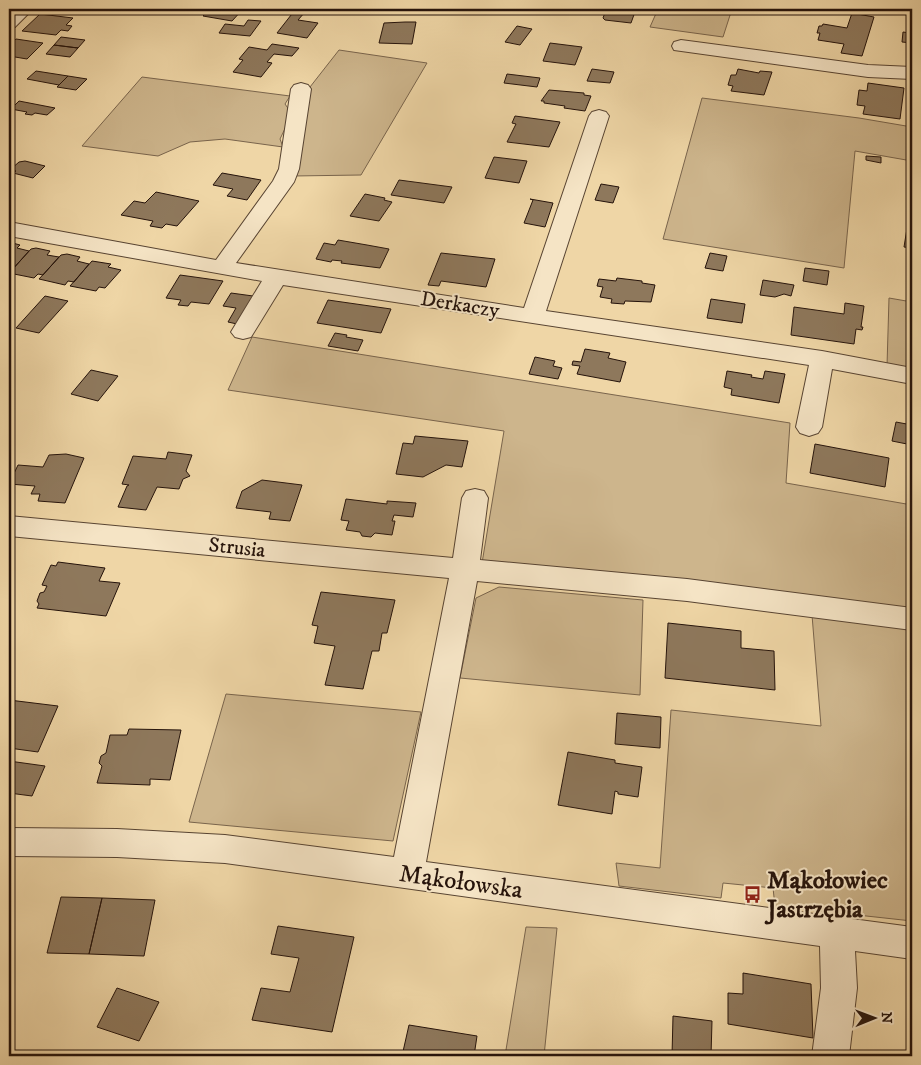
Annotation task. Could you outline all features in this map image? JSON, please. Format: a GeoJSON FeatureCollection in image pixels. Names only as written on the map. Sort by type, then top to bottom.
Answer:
{"type":"FeatureCollection","features":[{"type":"Feature","properties":{"kind":"street"},"geometry":{"type":"LineString","coordinates":[[9,23],[24,9]]}},
{"type":"Feature","properties":{"kind":"street"},"geometry":{"type":"LineString","coordinates":[[681,46],[868,71],[912,73]]}},
{"type":"Feature","properties":{"kind":"street"},"geometry":{"type":"LineString","coordinates":[[222,267],[283,182],[289,169],[301,89]]}},
{"type":"Feature","properties":{"kind":"street"},"geometry":{"type":"LineString","coordinates":[[533,316],[568,235],[599,116]]}},
{"type":"Feature","properties":{"kind":"street","name":"Derkaczy"},"geometry":{"type":"LineString","coordinates":[[9,229],[276,276],[822,359],[912,376]]}},
{"type":"Feature","properties":{"kind":"street"},"geometry":{"type":"LineString","coordinates":[[243,332],[276,276]]}},
{"type":"Feature","properties":{"kind":"street"},"geometry":{"type":"LineString","coordinates":[[809,427],[822,359]]}},
{"type":"Feature","properties":{"kind":"street"},"geometry":{"type":"LineString","coordinates":[[407,875],[465,570],[475,498]]}},
{"type":"Feature","properties":{"kind":"street","name":"Strusia"},"geometry":{"type":"LineString","coordinates":[[9,526],[687,590],[912,619]]}},
{"type":"Feature","properties":{"kind":"street","name":"Mąkołowska"},"geometry":{"type":"LineString","coordinates":[[9,842],[117,843],[225,849],[912,943]]}},
{"type":"Feature","properties":{"kind":"street"},"geometry":{"type":"LineString","coordinates":[[831,1056],[839,988],[837,932]]}},
{"type":"Feature","properties":{"kind":"shaded area"},"geometry":{"type":"Polygon","coordinates":[[[333,9],[456,9],[453,14],[332,12],[333,9]]]}},
{"type":"Feature","properties":{"kind":"shaded area"},"geometry":{"type":"Polygon","coordinates":[[[658,9],[732,9],[723,37],[650,27],[658,9]]]}},
{"type":"Feature","properties":{"kind":"shaded area"},"geometry":{"type":"Polygon","coordinates":[[[339,50],[427,63],[361,175],[293,176],[298,162],[310,87],[339,50]]]}},
{"type":"Feature","properties":{"kind":"shaded area"},"geometry":{"type":"Polygon","coordinates":[[[142,77],[290,96],[285,104],[292,114],[280,139],[283,147],[225,139],[190,142],[158,156],[82,146],[142,77]]]}},
{"type":"Feature","properties":{"kind":"shaded area"},"geometry":{"type":"Polygon","coordinates":[[[702,98],[859,118],[912,127],[912,161],[855,151],[844,268],[663,239],[702,98]]]}},
{"type":"Feature","properties":{"kind":"shaded area"},"geometry":{"type":"Polygon","coordinates":[[[889,298],[912,302],[912,370],[887,366],[889,298]]]}},
{"type":"Feature","properties":{"kind":"shaded area"},"geometry":{"type":"Polygon","coordinates":[[[252,337],[790,423],[786,483],[912,505],[912,613],[482,563],[504,431],[228,390],[252,337]]]}},
{"type":"Feature","properties":{"kind":"shaded area"},"geometry":{"type":"Polygon","coordinates":[[[499,587],[643,600],[640,695],[460,678],[476,598],[499,587]]]}},
{"type":"Feature","properties":{"kind":"shaded area"},"geometry":{"type":"Polygon","coordinates":[[[812,615],[912,629],[912,921],[775,906],[773,888],[723,883],[721,898],[619,886],[616,863],[660,868],[671,710],[821,726],[812,615]]]}},
{"type":"Feature","properties":{"kind":"shaded area"},"geometry":{"type":"Polygon","coordinates":[[[226,694],[421,712],[393,841],[189,822],[226,694]]]}},
{"type":"Feature","properties":{"kind":"shaded area"},"geometry":{"type":"Polygon","coordinates":[[[526,927],[557,928],[544,1056],[505,1056],[526,927]]]}},
{"type":"Feature","properties":{"kind":"building"},"geometry":{"type":"Polygon","coordinates":[[[210,9],[243,9],[232,21],[203,16],[210,9]]]}},
{"type":"Feature","properties":{"kind":"building"},"geometry":{"type":"Polygon","coordinates":[[[505,9],[534,9],[532,13],[505,9]]]}},
{"type":"Feature","properties":{"kind":"building"},"geometry":{"type":"Polygon","coordinates":[[[600,9],[636,9],[631,23],[605,20],[603,18],[606,10],[600,9]]]}},
{"type":"Feature","properties":{"kind":"building"},"geometry":{"type":"Polygon","coordinates":[[[295,10],[305,12],[298,20],[318,23],[307,38],[277,33],[295,10]]]}},
{"type":"Feature","properties":{"kind":"building"},"geometry":{"type":"Polygon","coordinates":[[[852,13],[874,17],[862,56],[841,53],[844,44],[818,40],[819,26],[823,24],[847,28],[852,13]]]}},
{"type":"Feature","properties":{"kind":"building"},"geometry":{"type":"Polygon","coordinates":[[[40,14],[73,18],[66,25],[72,26],[68,31],[61,30],[56,35],[22,31],[40,14]]]}},
{"type":"Feature","properties":{"kind":"building"},"geometry":{"type":"Polygon","coordinates":[[[248,20],[261,21],[250,36],[219,33],[225,24],[244,26],[248,20]]]}},
{"type":"Feature","properties":{"kind":"building"},"geometry":{"type":"Polygon","coordinates":[[[416,22],[412,44],[379,43],[384,23],[416,22]]]}},
{"type":"Feature","properties":{"kind":"building"},"geometry":{"type":"Polygon","coordinates":[[[517,26],[532,29],[520,45],[505,42],[517,26]]]}},
{"type":"Feature","properties":{"kind":"building"},"geometry":{"type":"Polygon","coordinates":[[[911,28],[912,43],[902,42],[903,32],[910,33],[911,28]]]}},
{"type":"Feature","properties":{"kind":"building"},"geometry":{"type":"Polygon","coordinates":[[[61,37],[85,40],[78,48],[54,45],[61,37]]]}},
{"type":"Feature","properties":{"kind":"building"},"geometry":{"type":"Polygon","coordinates":[[[16,39],[43,43],[27,59],[9,56],[9,45],[16,39]]]}},
{"type":"Feature","properties":{"kind":"building"},"geometry":{"type":"Polygon","coordinates":[[[550,43],[582,47],[575,65],[543,61],[550,43]]]}},
{"type":"Feature","properties":{"kind":"building"},"geometry":{"type":"Polygon","coordinates":[[[272,44],[299,48],[292,56],[274,54],[267,62],[272,63],[261,77],[233,72],[243,60],[239,59],[249,47],[267,50],[272,44]]]}},
{"type":"Feature","properties":{"kind":"building"},"geometry":{"type":"Polygon","coordinates":[[[54,45],[78,48],[70,57],[46,54],[54,45]]]}},
{"type":"Feature","properties":{"kind":"building"},"geometry":{"type":"Polygon","coordinates":[[[592,69],[614,72],[610,83],[587,81],[592,69]]]}},
{"type":"Feature","properties":{"kind":"building"},"geometry":{"type":"Polygon","coordinates":[[[738,69],[759,73],[760,71],[772,72],[764,95],[731,91],[733,86],[728,85],[731,75],[736,75],[738,69]]]}},
{"type":"Feature","properties":{"kind":"building"},"geometry":{"type":"Polygon","coordinates":[[[36,71],[68,76],[59,85],[27,79],[36,71]]]}},
{"type":"Feature","properties":{"kind":"building"},"geometry":{"type":"Polygon","coordinates":[[[507,74],[540,78],[537,87],[504,83],[507,74]]]}},
{"type":"Feature","properties":{"kind":"building"},"geometry":{"type":"Polygon","coordinates":[[[68,76],[87,79],[76,90],[57,87],[68,76]]]}},
{"type":"Feature","properties":{"kind":"building"},"geometry":{"type":"Polygon","coordinates":[[[868,83],[904,88],[900,119],[863,114],[865,106],[857,105],[859,90],[867,91],[868,83]]]}},
{"type":"Feature","properties":{"kind":"building"},"geometry":{"type":"Polygon","coordinates":[[[549,90],[584,93],[584,95],[591,96],[585,111],[564,108],[565,106],[541,101],[549,90]]]}},
{"type":"Feature","properties":{"kind":"building"},"geometry":{"type":"Polygon","coordinates":[[[19,101],[55,108],[47,115],[25,114],[27,112],[11,109],[19,101]]]}},
{"type":"Feature","properties":{"kind":"building"},"geometry":{"type":"Polygon","coordinates":[[[515,116],[560,122],[549,147],[507,142],[516,124],[512,123],[515,116]]]}},
{"type":"Feature","properties":{"kind":"building"},"geometry":{"type":"Polygon","coordinates":[[[866,156],[881,157],[881,163],[866,160],[866,156]]]}},
{"type":"Feature","properties":{"kind":"building"},"geometry":{"type":"Polygon","coordinates":[[[494,157],[527,161],[519,183],[485,178],[494,157]]]}},
{"type":"Feature","properties":{"kind":"building"},"geometry":{"type":"Polygon","coordinates":[[[25,161],[45,166],[33,178],[13,173],[16,171],[11,169],[19,162],[25,161]]]}},
{"type":"Feature","properties":{"kind":"building"},"geometry":{"type":"Polygon","coordinates":[[[222,173],[261,180],[247,200],[227,196],[233,189],[213,185],[222,173]]]}},
{"type":"Feature","properties":{"kind":"building"},"geometry":{"type":"Polygon","coordinates":[[[399,180],[452,187],[444,203],[391,195],[399,180]]]}},
{"type":"Feature","properties":{"kind":"building"},"geometry":{"type":"Polygon","coordinates":[[[601,184],[619,187],[613,203],[595,200],[601,184]]]}},
{"type":"Feature","properties":{"kind":"building"},"geometry":{"type":"Polygon","coordinates":[[[156,192],[199,201],[177,226],[166,224],[162,228],[150,226],[153,221],[121,215],[134,201],[145,203],[156,192]]]}},
{"type":"Feature","properties":{"kind":"building"},"geometry":{"type":"Polygon","coordinates":[[[365,194],[385,198],[384,200],[392,202],[379,221],[350,216],[365,194]]]}},
{"type":"Feature","properties":{"kind":"building"},"geometry":{"type":"Polygon","coordinates":[[[530,199],[553,203],[545,227],[524,223],[533,200],[530,199]]]}},
{"type":"Feature","properties":{"kind":"building"},"geometry":{"type":"Polygon","coordinates":[[[908,222],[912,223],[912,248],[904,247],[908,222]]]}},
{"type":"Feature","properties":{"kind":"building"},"geometry":{"type":"Polygon","coordinates":[[[338,240],[389,249],[380,268],[341,263],[342,261],[332,260],[331,262],[316,259],[324,243],[335,245],[338,240]]]}},
{"type":"Feature","properties":{"kind":"building"},"geometry":{"type":"Polygon","coordinates":[[[9,242],[20,245],[17,248],[29,251],[13,269],[9,268],[9,242]]]}},
{"type":"Feature","properties":{"kind":"building"},"geometry":{"type":"Polygon","coordinates":[[[36,248],[50,251],[47,255],[59,257],[43,275],[38,274],[34,278],[9,273],[31,249],[36,248]]]}},
{"type":"Feature","properties":{"kind":"building"},"geometry":{"type":"Polygon","coordinates":[[[441,253],[495,259],[486,287],[441,281],[439,286],[428,285],[441,253]]]}},
{"type":"Feature","properties":{"kind":"building"},"geometry":{"type":"Polygon","coordinates":[[[710,253],[727,256],[723,271],[705,268],[710,253]]]}},
{"type":"Feature","properties":{"kind":"building"},"geometry":{"type":"Polygon","coordinates":[[[67,254],[80,257],[77,261],[89,264],[74,282],[68,281],[65,285],[39,279],[61,255],[67,254]]]}},
{"type":"Feature","properties":{"kind":"building"},"geometry":{"type":"Polygon","coordinates":[[[92,261],[111,264],[108,267],[121,270],[105,288],[99,287],[96,291],[70,286],[92,261]]]}},
{"type":"Feature","properties":{"kind":"building"},"geometry":{"type":"Polygon","coordinates":[[[805,268],[829,271],[827,285],[803,281],[805,268]]]}},
{"type":"Feature","properties":{"kind":"building"},"geometry":{"type":"Polygon","coordinates":[[[180,275],[223,281],[209,304],[191,302],[188,306],[178,305],[181,300],[166,298],[180,275]]]}},
{"type":"Feature","properties":{"kind":"building"},"geometry":{"type":"Polygon","coordinates":[[[617,278],[642,281],[642,283],[655,285],[651,302],[625,301],[624,304],[611,303],[612,299],[600,297],[603,287],[597,286],[599,279],[616,281],[617,278]]]}},
{"type":"Feature","properties":{"kind":"building"},"geometry":{"type":"Polygon","coordinates":[[[763,280],[794,285],[791,296],[784,294],[775,297],[760,295],[763,280]]]}},
{"type":"Feature","properties":{"kind":"building"},"geometry":{"type":"Polygon","coordinates":[[[231,293],[253,296],[237,324],[228,322],[236,308],[223,306],[231,293]]]}},
{"type":"Feature","properties":{"kind":"building"},"geometry":{"type":"Polygon","coordinates":[[[45,296],[68,301],[39,333],[16,328],[45,296]]]}},
{"type":"Feature","properties":{"kind":"building"},"geometry":{"type":"Polygon","coordinates":[[[711,299],[745,304],[742,323],[707,318],[711,299]]]}},
{"type":"Feature","properties":{"kind":"building"},"geometry":{"type":"Polygon","coordinates":[[[328,300],[391,309],[381,333],[317,323],[328,300]]]}},
{"type":"Feature","properties":{"kind":"building"},"geometry":{"type":"Polygon","coordinates":[[[845,303],[864,306],[861,327],[863,327],[862,330],[856,329],[854,344],[791,335],[794,307],[844,314],[845,303]]]}},
{"type":"Feature","properties":{"kind":"building"},"geometry":{"type":"Polygon","coordinates":[[[335,333],[363,340],[358,351],[328,346],[335,333]]]}},
{"type":"Feature","properties":{"kind":"building"},"geometry":{"type":"Polygon","coordinates":[[[585,349],[610,353],[608,358],[626,362],[620,382],[577,374],[580,366],[572,365],[573,361],[581,362],[585,349]]]}},
{"type":"Feature","properties":{"kind":"building"},"geometry":{"type":"Polygon","coordinates":[[[535,357],[555,361],[553,366],[562,368],[558,379],[529,374],[535,357]]]}},
{"type":"Feature","properties":{"kind":"building"},"geometry":{"type":"Polygon","coordinates":[[[91,370],[118,376],[98,401],[71,394],[91,370]]]}},
{"type":"Feature","properties":{"kind":"building"},"geometry":{"type":"Polygon","coordinates":[[[727,371],[752,375],[751,377],[763,379],[765,371],[785,374],[779,403],[731,395],[732,389],[724,387],[727,371]]]}},
{"type":"Feature","properties":{"kind":"building"},"geometry":{"type":"Polygon","coordinates":[[[896,422],[912,425],[912,445],[892,441],[896,422]]]}},
{"type":"Feature","properties":{"kind":"building"},"geometry":{"type":"Polygon","coordinates":[[[415,436],[468,441],[462,467],[446,465],[423,477],[396,474],[403,443],[413,444],[415,436]]]}},
{"type":"Feature","properties":{"kind":"building"},"geometry":{"type":"Polygon","coordinates":[[[815,444],[889,458],[885,487],[810,473],[815,444]]]}},
{"type":"Feature","properties":{"kind":"building"},"geometry":{"type":"Polygon","coordinates":[[[168,452],[192,455],[186,471],[190,476],[183,479],[179,489],[157,487],[146,510],[118,507],[129,485],[122,484],[133,456],[166,459],[168,452]]]}},
{"type":"Feature","properties":{"kind":"building"},"geometry":{"type":"Polygon","coordinates":[[[66,454],[84,458],[65,503],[38,501],[40,494],[31,494],[35,486],[9,484],[18,465],[43,467],[49,455],[66,454]]]}},
{"type":"Feature","properties":{"kind":"building"},"geometry":{"type":"Polygon","coordinates":[[[262,480],[302,485],[290,521],[269,519],[271,512],[236,508],[242,491],[262,480]]]}},
{"type":"Feature","properties":{"kind":"building"},"geometry":{"type":"Polygon","coordinates":[[[346,499],[387,504],[387,501],[416,503],[413,517],[394,515],[392,521],[395,521],[392,535],[375,533],[371,537],[362,536],[360,532],[346,530],[349,521],[341,520],[346,499]]]}},
{"type":"Feature","properties":{"kind":"building"},"geometry":{"type":"Polygon","coordinates":[[[58,562],[105,568],[99,581],[120,583],[106,616],[37,608],[40,593],[44,592],[47,586],[42,585],[51,565],[56,566],[58,562]]]}},
{"type":"Feature","properties":{"kind":"building"},"geometry":{"type":"Polygon","coordinates":[[[321,592],[395,600],[387,633],[382,633],[379,651],[372,651],[363,689],[325,685],[335,646],[314,643],[318,626],[312,625],[321,592]]]}},
{"type":"Feature","properties":{"kind":"building"},"geometry":{"type":"Polygon","coordinates":[[[668,623],[741,631],[741,648],[774,651],[775,690],[665,678],[668,623]]]}},
{"type":"Feature","properties":{"kind":"building"},"geometry":{"type":"Polygon","coordinates":[[[9,700],[58,706],[38,752],[9,748],[9,700]]]}},
{"type":"Feature","properties":{"kind":"building"},"geometry":{"type":"Polygon","coordinates":[[[617,713],[661,717],[660,748],[615,744],[617,713]]]}},
{"type":"Feature","properties":{"kind":"building"},"geometry":{"type":"Polygon","coordinates":[[[129,729],[181,730],[170,780],[150,779],[150,785],[97,783],[102,766],[99,763],[101,756],[106,753],[110,735],[127,735],[129,729]]]}},
{"type":"Feature","properties":{"kind":"building"},"geometry":{"type":"Polygon","coordinates":[[[568,752],[642,767],[638,797],[618,794],[615,791],[612,814],[558,805],[568,752]]]}},
{"type":"Feature","properties":{"kind":"building"},"geometry":{"type":"Polygon","coordinates":[[[9,761],[45,766],[32,796],[9,793],[9,761]]]}},
{"type":"Feature","properties":{"kind":"building"},"geometry":{"type":"Polygon","coordinates":[[[61,897],[102,898],[89,954],[47,953],[61,897]]]}},
{"type":"Feature","properties":{"kind":"building"},"geometry":{"type":"Polygon","coordinates":[[[102,898],[155,900],[144,956],[89,954],[102,898]]]}},
{"type":"Feature","properties":{"kind":"building"},"geometry":{"type":"Polygon","coordinates":[[[278,926],[354,937],[332,1032],[252,1020],[261,988],[290,992],[299,958],[271,954],[278,926]]]}},
{"type":"Feature","properties":{"kind":"building"},"geometry":{"type":"Polygon","coordinates":[[[743,973],[811,984],[813,1038],[728,1024],[728,993],[743,994],[743,973]]]}},
{"type":"Feature","properties":{"kind":"building"},"geometry":{"type":"Polygon","coordinates":[[[117,988],[159,1002],[139,1041],[97,1027],[117,988]]]}},
{"type":"Feature","properties":{"kind":"building"},"geometry":{"type":"Polygon","coordinates":[[[673,1016],[712,1021],[711,1056],[672,1056],[673,1016]]]}},
{"type":"Feature","properties":{"kind":"building"},"geometry":{"type":"Polygon","coordinates":[[[409,1025],[477,1036],[474,1056],[402,1056],[409,1025]]]}},
{"type":"Feature","properties":{"kind":"place","name":"Mąkołowiec Jastrzębia"},"geometry":{"type":"Point","coordinates":[753,894]}}]}
